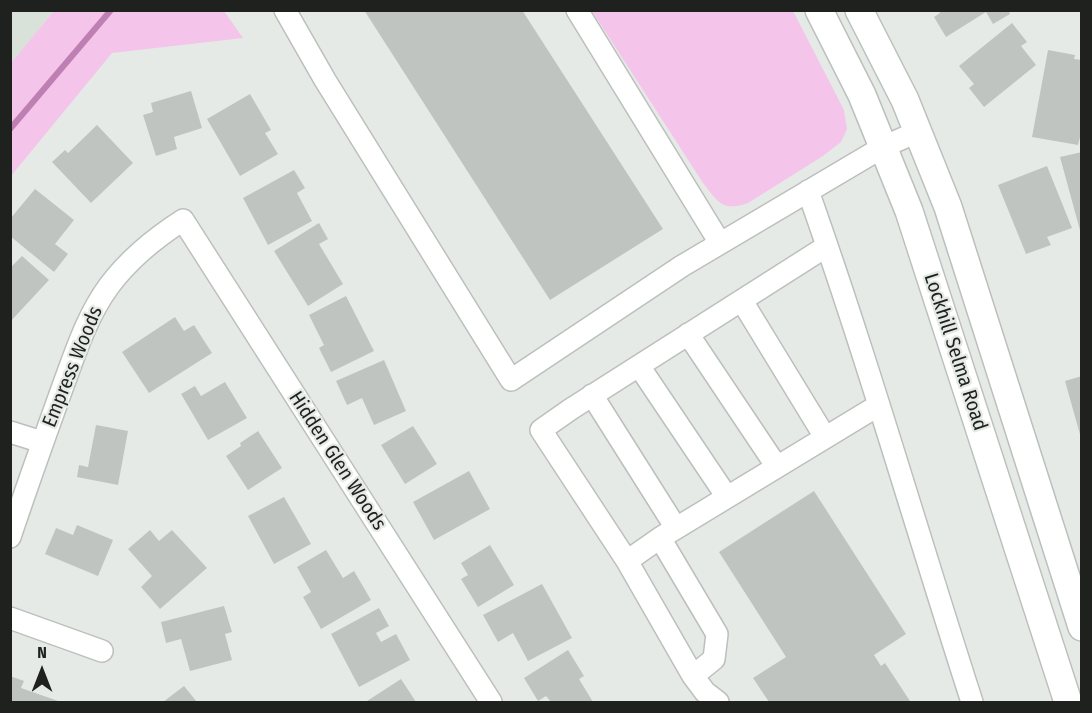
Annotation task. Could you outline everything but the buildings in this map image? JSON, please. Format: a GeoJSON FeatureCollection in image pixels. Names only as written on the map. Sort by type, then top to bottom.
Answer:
{"type":"FeatureCollection","features":[{"type":"Feature","properties":{"kind":"main road","name":"Lockhill Selma Road"},"geometry":{"type":"LineString","coordinates":[[819,10],[862,95],[909,211],[1068,702]]}},
{"type":"Feature","properties":{"kind":"main road","name":"Lockhill Selma Road"},"geometry":{"type":"LineString","coordinates":[[860,10],[905,100],[948,207],[1082,627]]}},
{"type":"Feature","properties":{"kind":"street"},"geometry":{"type":"LineString","coordinates":[[285,10],[511,380],[682,266],[883,147],[917,132]]}},
{"type":"Feature","properties":{"kind":"street"},"geometry":{"type":"LineString","coordinates":[[577,10],[720,243]]}},
{"type":"Feature","properties":{"kind":"street"},"geometry":{"type":"LineString","coordinates":[[807,191],[879,405],[972,702]]}},
{"type":"Feature","properties":{"kind":"street","name":"Empress Woods"},"geometry":{"type":"LineString","coordinates":[[10,537],[84,328],[96,306],[110,285],[144,248],[183,220]]}},
{"type":"Feature","properties":{"kind":"street","name":"Hidden Glen Woods"},"geometry":{"type":"LineString","coordinates":[[183,220],[491,702]]}},
{"type":"Feature","properties":{"kind":"street"},"geometry":{"type":"LineString","coordinates":[[718,702],[705,692],[693,676],[627,561],[541,430],[592,395],[827,246]]}},
{"type":"Feature","properties":{"kind":"street"},"geometry":{"type":"LineString","coordinates":[[742,301],[825,437]]}},
{"type":"Feature","properties":{"kind":"street"},"geometry":{"type":"LineString","coordinates":[[688,334],[777,467]]}},
{"type":"Feature","properties":{"kind":"street"},"geometry":{"type":"LineString","coordinates":[[639,366],[727,497]]}},
{"type":"Feature","properties":{"kind":"street"},"geometry":{"type":"LineString","coordinates":[[592,395],[668,533],[717,634],[714,659],[693,676]]}},
{"type":"Feature","properties":{"kind":"street"},"geometry":{"type":"LineString","coordinates":[[627,561],[668,533],[879,405]]}},
{"type":"Feature","properties":{"kind":"street","name":"Empress Woods"},"geometry":{"type":"LineString","coordinates":[[10,432],[42,442]]}},
{"type":"Feature","properties":{"kind":"street"},"geometry":{"type":"LineString","coordinates":[[10,618],[102,651]]}},
{"type":"Feature","properties":{"kind":"shaded area"},"geometry":{"type":"Polygon","coordinates":[[[10,11],[54,11],[11,63],[10,11]]]}},
{"type":"Feature","properties":{"kind":"shaded area"},"geometry":{"type":"Polygon","coordinates":[[[54,11],[224,11],[243,38],[112,53],[11,176],[11,63],[54,11]]]}},
{"type":"Feature","properties":{"kind":"shaded area"},"geometry":{"type":"Polygon","coordinates":[[[592,11],[793,11],[844,110],[847,129],[841,142],[823,156],[748,203],[739,206],[721,204],[703,183],[592,11]]]}},
{"type":"Feature","properties":{"kind":"waterway"},"geometry":{"type":"LineString","coordinates":[[10,129],[111,10]]}}]}
